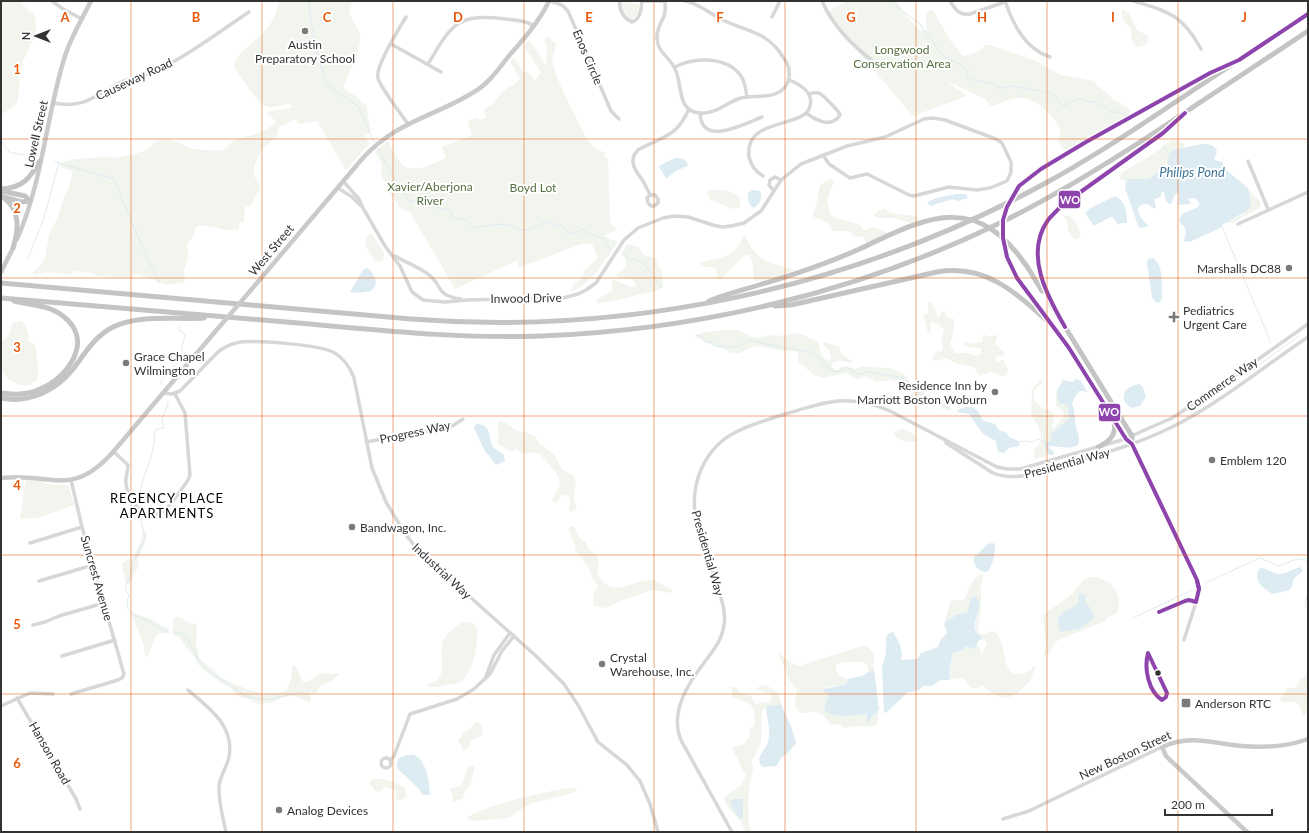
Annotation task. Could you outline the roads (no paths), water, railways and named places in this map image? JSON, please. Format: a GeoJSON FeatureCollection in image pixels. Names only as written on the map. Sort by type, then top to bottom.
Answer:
{"type":"FeatureCollection","features":[{"type":"Feature","properties":{"kind":"highway"},"geometry":{"type":"LineString","coordinates":[[1,283],[462,322],[526,322],[578,320],[619,316],[698,305],[768,291],[830,274],[897,251],[962,224],[1020,197],[1093,156],[1308,14]]}},
{"type":"Feature","properties":{"kind":"highway"},"geometry":{"type":"LineString","coordinates":[[1,298],[422,334],[487,336],[585,334],[643,328],[707,318],[809,295],[865,278],[920,258],[974,235],[1072,185],[1117,158],[1308,31]]}},
{"type":"Feature","properties":{"kind":"highway"},"geometry":{"type":"LineString","coordinates":[[1129,437],[1113,419],[1077,360],[1019,283],[1012,269],[1003,242],[1003,220],[1013,195],[1024,181],[1041,169],[1137,113],[1210,73],[1239,60]]}},
{"type":"Feature","properties":{"kind":"highway"},"geometry":{"type":"LineString","coordinates":[[1053,307],[1041,280],[1037,259],[1040,236],[1050,218],[1061,206],[1163,133],[1184,113]]}},
{"type":"Feature","properties":{"kind":"highway"},"geometry":{"type":"LineString","coordinates":[[1,190],[14,188],[25,182],[32,175],[40,161]]}},
{"type":"Feature","properties":{"kind":"highway"},"geometry":{"type":"LineString","coordinates":[[1,190],[22,195],[27,197],[30,201]]}},
{"type":"Feature","properties":{"kind":"highway"},"geometry":{"type":"LineString","coordinates":[[1,196],[24,202],[30,201]]}},
{"type":"Feature","properties":{"kind":"highway"},"geometry":{"type":"LineString","coordinates":[[1,196],[9,202],[17,215],[17,233],[13,248]]}},
{"type":"Feature","properties":{"kind":"highway"},"geometry":{"type":"LineString","coordinates":[[698,305],[722,295],[823,265],[904,228],[922,222],[942,218],[960,218],[980,223],[1001,235],[1016,250],[1053,307],[1132,444]]}},
{"type":"Feature","properties":{"kind":"highway"},"geometry":{"type":"LineString","coordinates":[[758,307],[791,305],[942,271],[963,271],[981,275],[1006,287],[1025,300],[1054,328]]}},
{"type":"Feature","properties":{"kind":"highway"},"geometry":{"type":"LineString","coordinates":[[1,298],[42,307],[57,312],[71,324],[76,333],[78,342],[73,360],[61,376],[55,381],[40,389],[27,393],[1,393]]}},
{"type":"Feature","properties":{"kind":"highway"},"geometry":{"type":"LineString","coordinates":[[1,398],[30,398],[56,386],[68,376],[97,338],[119,324],[135,320],[190,319],[219,316]]}},
{"type":"Feature","properties":{"kind":"highway"},"geometry":{"type":"LineString","coordinates":[[1098,447],[1114,434],[1115,427],[1113,419]]}},
{"type":"Feature","properties":{"kind":"main road","name":"Lowell Street"},"geometry":{"type":"LineString","coordinates":[[2,271],[13,248],[30,201],[67,48],[91,1]]}},
{"type":"Feature","properties":{"kind":"main road","name":"West Street"},"geometry":{"type":"LineString","coordinates":[[1,478],[20,476],[53,481],[71,480],[92,472],[104,462],[343,181],[376,145],[386,137],[408,124],[469,95],[480,88],[498,70],[534,26],[550,1]]}},
{"type":"Feature","properties":{"kind":"main road","name":"New Boston Street"},"geometry":{"type":"LineString","coordinates":[[1162,747],[1175,742],[1190,740],[1251,747],[1273,747],[1308,741]]}},
{"type":"Feature","properties":{"kind":"main road"},"geometry":{"type":"LineString","coordinates":[[1162,747],[1166,756],[1246,832]]}},
{"type":"Feature","properties":{"kind":"street"},"geometry":{"type":"LineString","coordinates":[[52,1],[63,9],[82,19]]}},
{"type":"Feature","properties":{"kind":"street","name":"Enos Circle"},"geometry":{"type":"LineString","coordinates":[[550,1],[562,5],[568,11],[611,111],[619,119]]}},
{"type":"Feature","properties":{"kind":"street"},"geometry":{"type":"LineString","coordinates":[[620,1],[619,6],[621,11],[628,20],[632,22],[638,17],[641,1],[666,1],[664,15],[657,32],[657,42],[662,53],[675,67],[679,78],[682,98],[689,109],[700,113],[716,110],[733,101],[747,97],[776,93],[784,88],[788,80],[788,64],[781,53],[769,41],[753,32],[722,20],[700,3],[685,1]]}},
{"type":"Feature","properties":{"kind":"street"},"geometry":{"type":"LineString","coordinates":[[772,17],[780,1]]}},
{"type":"Feature","properties":{"kind":"street"},"geometry":{"type":"LineString","coordinates":[[822,1],[829,15],[854,45],[882,68]]}},
{"type":"Feature","properties":{"kind":"street"},"geometry":{"type":"LineString","coordinates":[[950,1],[957,11],[965,14],[970,14],[1005,1],[1014,24],[1021,35],[1039,53],[1050,57]]}},
{"type":"Feature","properties":{"kind":"street"},"geometry":{"type":"LineString","coordinates":[[1133,1],[1170,14],[1189,29],[1201,49]]}},
{"type":"Feature","properties":{"kind":"street","name":"Causeway Road"},"geometry":{"type":"LineString","coordinates":[[54,103],[70,105],[85,102],[126,80],[154,72],[206,41],[249,12]]}},
{"type":"Feature","properties":{"kind":"street"},"geometry":{"type":"LineString","coordinates":[[406,17],[378,68],[378,78],[380,84],[408,124]]}},
{"type":"Feature","properties":{"kind":"street"},"geometry":{"type":"LineString","coordinates":[[428,64],[450,30],[468,19],[489,17],[524,21],[534,26]]}},
{"type":"Feature","properties":{"kind":"street"},"geometry":{"type":"LineString","coordinates":[[391,44],[441,72]]}},
{"type":"Feature","properties":{"kind":"street"},"geometry":{"type":"LineString","coordinates":[[675,67],[686,62],[698,60],[712,60],[725,64],[734,69],[740,75],[745,84],[747,97]]}},
{"type":"Feature","properties":{"kind":"street"},"geometry":{"type":"LineString","coordinates":[[763,176],[754,168],[750,160],[750,149],[754,137],[764,129],[806,113],[810,105],[809,94],[798,84],[788,80]]}},
{"type":"Feature","properties":{"kind":"street"},"geometry":{"type":"LineString","coordinates":[[806,113],[815,119],[824,122],[833,121],[840,116],[838,111],[821,95],[817,93],[809,94]]}},
{"type":"Feature","properties":{"kind":"street"},"geometry":{"type":"LineString","coordinates":[[650,195],[634,168],[632,161],[635,154],[638,150],[674,131],[682,124],[689,109]]}},
{"type":"Feature","properties":{"kind":"street"},"geometry":{"type":"LineString","coordinates":[[700,113],[703,125],[710,130],[717,132],[726,131],[762,117]]}},
{"type":"Feature","properties":{"kind":"street","name":"Inwood Drive"},"geometry":{"type":"LineString","coordinates":[[343,181],[357,196],[387,248],[404,272],[410,290],[418,298],[429,301],[445,302],[467,300],[563,298],[574,296],[593,285],[601,277],[624,240],[632,232],[642,226],[663,218],[677,216],[688,217],[717,226],[736,225],[747,221],[760,213],[781,180],[798,166],[823,155],[847,146],[885,137],[922,120],[936,118],[945,120],[1000,141],[1007,153],[1012,168],[1010,177],[1007,181],[988,188],[977,190],[947,187],[914,196],[909,195],[867,174],[853,178],[848,177],[829,164],[823,155]]}},
{"type":"Feature","properties":{"kind":"street"},"geometry":{"type":"LineString","coordinates":[[1248,161],[1268,209]]}},
{"type":"Feature","properties":{"kind":"street","name":"Inwood Drive"},"geometry":{"type":"LineString","coordinates":[[774,191],[769,185],[770,180],[775,177],[781,180]]}},
{"type":"Feature","properties":{"kind":"street","name":"Inwood Drive"},"geometry":{"type":"LineString","coordinates":[[338,188],[350,195],[363,208]]}},
{"type":"Feature","properties":{"kind":"street"},"geometry":{"type":"LineString","coordinates":[[1238,224],[1308,192]]}},
{"type":"Feature","properties":{"kind":"street","name":"Inwood Drive"},"geometry":{"type":"LineString","coordinates":[[392,254],[427,273],[440,290],[446,295],[467,300]]}},
{"type":"Feature","properties":{"kind":"street","name":"Commerce Way"},"geometry":{"type":"LineString","coordinates":[[1129,437],[1172,418],[1219,387],[1308,324]]}},
{"type":"Feature","properties":{"kind":"street","name":"Commerce Way"},"geometry":{"type":"LineString","coordinates":[[1132,444],[1180,423],[1206,408],[1308,337]]}},
{"type":"Feature","properties":{"kind":"street","name":"Industrial Way"},"geometry":{"type":"LineString","coordinates":[[175,394],[184,388],[216,354],[226,346],[235,343],[257,342],[322,348],[332,351],[346,362],[352,373],[356,389],[372,468],[379,487],[393,514],[409,539],[431,562],[563,682],[598,742],[626,765],[640,780],[648,798],[658,832]]}},
{"type":"Feature","properties":{"kind":"street"},"geometry":{"type":"LineString","coordinates":[[1219,387],[1225,394]]}},
{"type":"Feature","properties":{"kind":"street"},"geometry":{"type":"LineString","coordinates":[[114,452],[128,465],[126,484],[129,494],[137,506],[144,512],[151,515],[158,514],[166,510],[190,475],[184,413],[175,394],[163,393]]}},
{"type":"Feature","properties":{"kind":"street","name":"Presidential Way"},"geometry":{"type":"LineString","coordinates":[[732,832],[682,742],[676,723],[678,711],[684,694],[696,674],[719,642],[724,626],[724,609],[695,514],[695,490],[698,478],[703,465],[723,440],[738,431],[796,411],[833,401],[849,400],[872,404],[894,413],[939,438],[995,466],[1008,469],[1029,467],[1129,437]]}},
{"type":"Feature","properties":{"kind":"street","name":"Progress Way"},"geometry":{"type":"LineString","coordinates":[[366,442],[454,425],[463,419]]}},
{"type":"Feature","properties":{"kind":"street","name":"Presidential Way"},"geometry":{"type":"LineString","coordinates":[[939,438],[993,473],[1009,477],[1030,474],[1132,444]]}},
{"type":"Feature","properties":{"kind":"street"},"geometry":{"type":"LineString","coordinates":[[1132,444],[1198,583],[1198,596],[1184,640]]}},
{"type":"Feature","properties":{"kind":"street"},"geometry":{"type":"LineString","coordinates":[[1091,449],[1093,456]]}},
{"type":"Feature","properties":{"kind":"street","name":"Suncrest Avenue"},"geometry":{"type":"LineString","coordinates":[[71,480],[82,527],[124,671],[124,676],[118,680],[71,694]]}},
{"type":"Feature","properties":{"kind":"street"},"geometry":{"type":"LineString","coordinates":[[30,543],[82,527]]}},
{"type":"Feature","properties":{"kind":"street"},"geometry":{"type":"LineString","coordinates":[[39,581],[93,565]]}},
{"type":"Feature","properties":{"kind":"street"},"geometry":{"type":"LineString","coordinates":[[33,625],[62,614],[104,603]]}},
{"type":"Feature","properties":{"kind":"street"},"geometry":{"type":"LineString","coordinates":[[485,679],[494,655],[510,633]]}},
{"type":"Feature","properties":{"kind":"street"},"geometry":{"type":"LineString","coordinates":[[390,760],[395,752],[410,714],[461,697],[474,690],[490,674],[502,651],[514,636]]}},
{"type":"Feature","properties":{"kind":"street"},"geometry":{"type":"LineString","coordinates":[[62,656],[115,640]]}},
{"type":"Feature","properties":{"kind":"street"},"geometry":{"type":"LineString","coordinates":[[188,690],[210,708],[220,719],[225,727],[228,738],[230,750],[229,758],[219,786],[226,832]]}},
{"type":"Feature","properties":{"kind":"street"},"geometry":{"type":"LineString","coordinates":[[1,706],[32,692],[53,694]]}},
{"type":"Feature","properties":{"kind":"street","name":"Hanson Road"},"geometry":{"type":"LineString","coordinates":[[17,698],[76,799],[80,809]]}},
{"type":"Feature","properties":{"kind":"street","name":"New Boston Street"},"geometry":{"type":"LineString","coordinates":[[1004,819],[1029,811],[1162,747]]}},
{"type":"Feature","properties":{"kind":"water","name":"Philips Pond"},"geometry":{"type":"Polygon","coordinates":[[[1209,144],[1215,147],[1217,152],[1214,160],[1222,162],[1225,169],[1248,188],[1251,203],[1248,210],[1222,225],[1220,228],[1192,241],[1185,242],[1186,232],[1184,226],[1179,220],[1182,214],[1198,207],[1200,203],[1195,198],[1188,199],[1191,204],[1178,205],[1179,196],[1177,193],[1174,196],[1172,203],[1169,204],[1166,201],[1163,192],[1161,193],[1161,196],[1154,200],[1156,207],[1155,209],[1147,204],[1141,205],[1138,208],[1141,218],[1148,225],[1147,227],[1139,228],[1125,188],[1126,181],[1130,179],[1149,179],[1167,165],[1169,155],[1173,150],[1209,144]]]}},
{"type":"Feature","properties":{"kind":"water"},"geometry":{"type":"Polygon","coordinates":[[[675,158],[684,159],[688,166],[676,171],[666,179],[659,166],[675,158]]]}},
{"type":"Feature","properties":{"kind":"water"},"geometry":{"type":"Polygon","coordinates":[[[752,190],[760,191],[761,196],[759,202],[754,208],[750,204],[748,197],[748,193],[752,190]]]}},
{"type":"Feature","properties":{"kind":"water"},"geometry":{"type":"Polygon","coordinates":[[[956,194],[966,194],[968,198],[958,201],[953,199],[930,206],[927,202],[937,198],[956,194]]]}},
{"type":"Feature","properties":{"kind":"water"},"geometry":{"type":"Polygon","coordinates":[[[1115,196],[1124,204],[1127,223],[1121,223],[1118,225],[1113,217],[1110,217],[1094,226],[1085,213],[1089,209],[1115,196]]]}},
{"type":"Feature","properties":{"kind":"water"},"geometry":{"type":"Polygon","coordinates":[[[1150,258],[1157,261],[1161,271],[1162,299],[1159,303],[1155,302],[1152,297],[1147,264],[1147,260],[1150,258]]]}},
{"type":"Feature","properties":{"kind":"water"},"geometry":{"type":"Polygon","coordinates":[[[367,268],[374,275],[376,285],[372,290],[367,292],[350,292],[363,270],[367,268]]]}},
{"type":"Feature","properties":{"kind":"water"},"geometry":{"type":"Polygon","coordinates":[[[1075,379],[1080,380],[1088,393],[1079,391],[1072,403],[1079,437],[1078,445],[1068,448],[1049,446],[1054,455],[1049,455],[1044,443],[1051,441],[1051,434],[1069,419],[1068,407],[1064,404],[1059,405],[1057,391],[1062,383],[1062,380],[1073,382],[1075,379]]]}},
{"type":"Feature","properties":{"kind":"water"},"geometry":{"type":"Polygon","coordinates":[[[1139,384],[1143,387],[1146,397],[1140,406],[1132,408],[1127,405],[1124,394],[1129,387],[1139,384]]]}},
{"type":"Feature","properties":{"kind":"water"},"geometry":{"type":"Polygon","coordinates":[[[965,407],[975,409],[979,412],[984,421],[995,424],[999,430],[1007,433],[1009,437],[1018,441],[1020,445],[1009,448],[1004,453],[998,452],[996,441],[983,434],[969,414],[957,412],[965,407]]]}},
{"type":"Feature","properties":{"kind":"water"},"geometry":{"type":"Polygon","coordinates":[[[478,424],[486,427],[493,447],[504,455],[505,461],[496,465],[485,451],[474,428],[475,425],[478,424]]]}},
{"type":"Feature","properties":{"kind":"water"},"geometry":{"type":"Polygon","coordinates":[[[988,544],[995,544],[992,563],[987,572],[981,571],[974,563],[974,557],[988,544]]]}},
{"type":"Feature","properties":{"kind":"water"},"geometry":{"type":"Polygon","coordinates":[[[1300,567],[1303,570],[1294,578],[1292,587],[1289,590],[1274,594],[1261,586],[1257,575],[1260,568],[1264,568],[1278,574],[1300,567]]]}},
{"type":"Feature","properties":{"kind":"water"},"geometry":{"type":"Polygon","coordinates":[[[1081,593],[1086,595],[1085,601],[1093,612],[1093,619],[1079,629],[1061,632],[1059,629],[1058,618],[1065,611],[1076,606],[1079,601],[1078,596],[1081,593]]]}},
{"type":"Feature","properties":{"kind":"water"},"geometry":{"type":"Polygon","coordinates":[[[972,597],[976,597],[979,604],[975,627],[982,639],[978,641],[976,647],[974,649],[966,646],[962,651],[953,652],[949,680],[941,680],[932,686],[923,686],[918,691],[908,692],[887,712],[884,713],[882,666],[886,653],[886,638],[888,634],[893,632],[900,645],[902,653],[901,660],[917,659],[921,653],[938,647],[941,639],[947,633],[944,625],[945,621],[957,615],[967,613],[972,597]]]}},
{"type":"Feature","properties":{"kind":"water"},"geometry":{"type":"Polygon","coordinates":[[[874,669],[879,710],[873,715],[869,722],[867,722],[867,715],[865,714],[839,716],[825,711],[824,707],[829,695],[823,691],[823,689],[846,684],[848,679],[862,676],[874,669]]]}},
{"type":"Feature","properties":{"kind":"water"},"geometry":{"type":"Polygon","coordinates":[[[781,704],[792,729],[796,743],[788,753],[782,757],[776,766],[763,767],[760,764],[759,758],[768,742],[769,733],[766,707],[781,704]]]}},
{"type":"Feature","properties":{"kind":"water"},"geometry":{"type":"Polygon","coordinates":[[[406,755],[415,755],[423,763],[427,773],[430,794],[423,795],[418,788],[397,768],[398,759],[406,755]]]}},
{"type":"Feature","properties":{"kind":"water"},"geometry":{"type":"Polygon","coordinates":[[[734,799],[743,799],[742,819],[736,814],[730,801],[734,799]]]}},
{"type":"Feature","properties":{"kind":"waterway"},"geometry":{"type":"LineString","coordinates":[[309,1],[311,23],[325,82],[358,106],[374,142]]}},
{"type":"Feature","properties":{"kind":"waterway"},"geometry":{"type":"LineString","coordinates":[[889,1],[919,23],[943,56],[962,65],[968,72],[966,76],[971,79],[996,85],[1000,88],[1012,86],[1052,93],[1063,106],[1078,99],[1097,102],[1111,112],[1118,112],[1127,116]]}},
{"type":"Feature","properties":{"kind":"waterway"},"geometry":{"type":"LineString","coordinates":[[1,141],[9,152],[24,155]]}},
{"type":"Feature","properties":{"kind":"waterway"},"geometry":{"type":"LineString","coordinates":[[1163,145],[1170,155]]}},
{"type":"Feature","properties":{"kind":"waterway"},"geometry":{"type":"LineString","coordinates":[[377,148],[408,200],[452,211],[451,217],[467,220],[475,228],[493,225],[511,225],[521,230],[530,230],[547,221],[556,226],[562,226],[567,232],[574,234],[583,229],[591,234],[601,237],[610,250]]}},
{"type":"Feature","properties":{"kind":"waterway"},"geometry":{"type":"LineString","coordinates":[[28,258],[43,221],[59,163],[55,161]]}},
{"type":"Feature","properties":{"kind":"waterway"},"geometry":{"type":"LineString","coordinates":[[59,163],[114,179],[142,246],[160,283]]}},
{"type":"Feature","properties":{"kind":"waterway"},"geometry":{"type":"LineString","coordinates":[[1221,224],[1271,343]]}},
{"type":"Feature","properties":{"kind":"waterway"},"geometry":{"type":"LineString","coordinates":[[622,252],[629,261],[635,258],[645,265],[661,287]]}},
{"type":"Feature","properties":{"kind":"waterway"},"geometry":{"type":"LineString","coordinates":[[161,384],[161,381],[182,356],[182,346],[185,336],[182,331],[179,330],[180,325]]}},
{"type":"Feature","properties":{"kind":"waterway"},"geometry":{"type":"LineString","coordinates":[[696,335],[703,337],[706,342],[712,342],[715,346],[736,347],[748,340],[807,351],[818,357],[826,366],[838,372],[847,367],[857,374],[870,372],[902,378],[917,392],[951,409]]}},
{"type":"Feature","properties":{"kind":"waterway"},"geometry":{"type":"LineString","coordinates":[[1256,367],[1299,336]]}},
{"type":"Feature","properties":{"kind":"waterway"},"geometry":{"type":"LineString","coordinates":[[138,501],[139,493],[151,457],[154,432],[157,429],[164,428],[162,419],[168,401]]}},
{"type":"Feature","properties":{"kind":"waterway"},"geometry":{"type":"LineString","coordinates":[[1018,442],[1032,442],[1038,439],[1047,442]]}},
{"type":"Feature","properties":{"kind":"waterway"},"geometry":{"type":"LineString","coordinates":[[139,514],[145,537],[132,566],[129,581],[126,585],[126,590],[129,596],[127,602],[128,607],[133,614],[169,632]]}},
{"type":"Feature","properties":{"kind":"waterway"},"geometry":{"type":"LineString","coordinates":[[1205,583],[1260,558],[1279,566],[1297,559],[1304,559],[1308,561]]}},
{"type":"Feature","properties":{"kind":"waterway"},"geometry":{"type":"LineString","coordinates":[[1133,618],[1192,590]]}},
{"type":"Feature","properties":{"kind":"waterway"},"geometry":{"type":"LineString","coordinates":[[1306,607],[1308,591]]}},
{"type":"Feature","properties":{"kind":"waterway"},"geometry":{"type":"LineString","coordinates":[[173,632],[182,634],[188,639],[197,658],[207,670],[247,697],[268,700],[301,692]]}},
{"type":"Feature","properties":{"kind":"place","name":"Austin Preparatory School"},"geometry":{"type":"Point","coordinates":[305,31]}},
{"type":"Feature","properties":{"kind":"place","name":"Marshalls DC88"},"geometry":{"type":"Point","coordinates":[1289,268]}},
{"type":"Feature","properties":{"kind":"place","name":"Pediatrics Urgent Care"},"geometry":{"type":"Point","coordinates":[1174,317]}},
{"type":"Feature","properties":{"kind":"place","name":"Grace Chapel Wilmington"},"geometry":{"type":"Point","coordinates":[126,363]}},
{"type":"Feature","properties":{"kind":"place","name":"Residence Inn by Marriott Boston Woburn"},"geometry":{"type":"Point","coordinates":[995,392]}},
{"type":"Feature","properties":{"kind":"place","name":"Emblem 120"},"geometry":{"type":"Point","coordinates":[1212,460]}},
{"type":"Feature","properties":{"kind":"place","name":"Bandwagon, Inc."},"geometry":{"type":"Point","coordinates":[352,527]}},
{"type":"Feature","properties":{"kind":"place","name":"Crystal Warehouse, Inc."},"geometry":{"type":"Point","coordinates":[602,664]}},
{"type":"Feature","properties":{"kind":"place","name":"Anderson RTC"},"geometry":{"type":"Point","coordinates":[1186,703]}},
{"type":"Feature","properties":{"kind":"place","name":"Analog Devices"},"geometry":{"type":"Point","coordinates":[279,810]}},
{"type":"Feature","properties":{"kind":"district","name":"REGENCY PLACE APARTMENTS"},"geometry":{"type":"Point","coordinates":[167,506]}},
{"type":"Feature","properties":{"kind":"park label","name":"Longwood Conservation Area"},"geometry":{"type":"Point","coordinates":[902,56]}},
{"type":"Feature","properties":{"kind":"park label","name":"Boyd Lot"},"geometry":{"type":"Point","coordinates":[533,187]}},
{"type":"Feature","properties":{"kind":"park label","name":"Xavier/Aberjona River"},"geometry":{"type":"Point","coordinates":[430,193]}}]}
